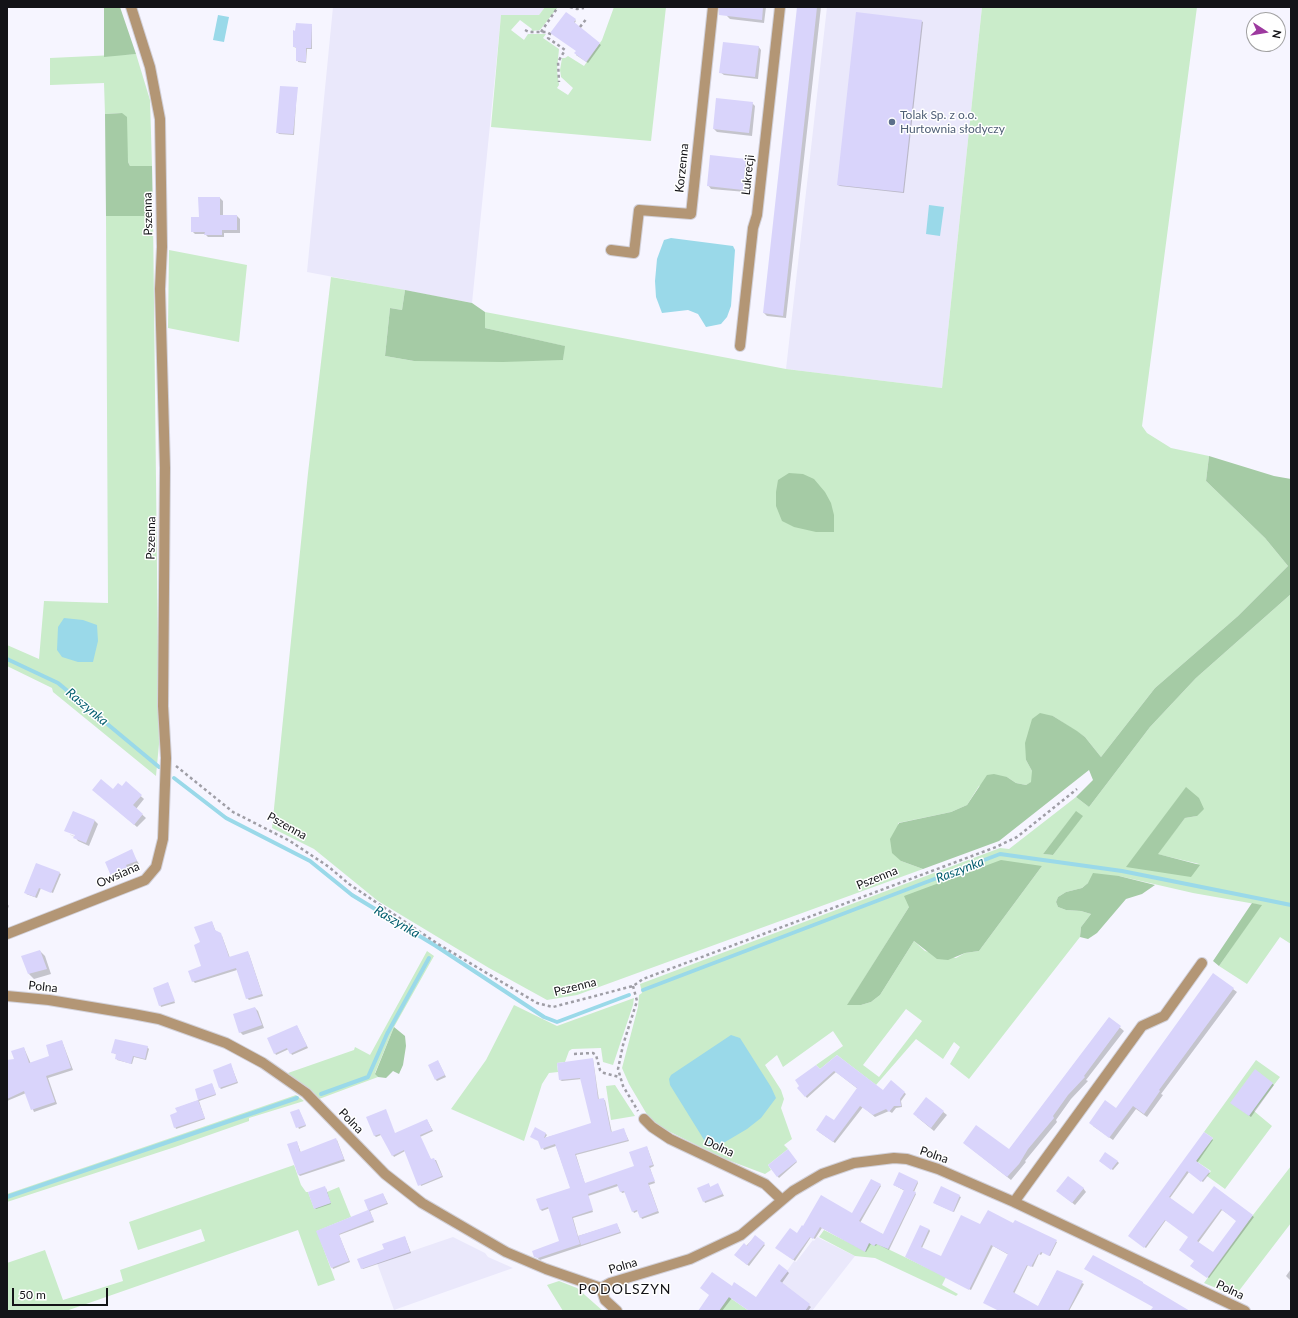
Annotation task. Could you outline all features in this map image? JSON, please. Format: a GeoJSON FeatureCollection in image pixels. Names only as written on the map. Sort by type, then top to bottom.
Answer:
{"type":"FeatureCollection","features":[{"type":"Feature","properties":{"kind":"street","name":"Pszenna"},"geometry":{"type":"LineString","coordinates":[[131,7],[150,67],[160,119],[162,247],[160,289],[165,468],[163,699],[166,758]]}},
{"type":"Feature","properties":{"kind":"street","name":"Korzenna"},"geometry":{"type":"LineString","coordinates":[[611,250],[634,253],[639,210],[691,214],[713,7]]}},
{"type":"Feature","properties":{"kind":"street","name":"Lukrecji"},"geometry":{"type":"LineString","coordinates":[[740,346],[753,228],[757,215],[780,7]]}},
{"type":"Feature","properties":{"kind":"street","name":"Owsiana"},"geometry":{"type":"LineString","coordinates":[[7,934],[140,882],[149,876],[156,867],[163,839],[166,758]]}},
{"type":"Feature","properties":{"kind":"street"},"geometry":{"type":"LineString","coordinates":[[1014,1202],[1142,1026],[1164,1016],[1202,963]]}},
{"type":"Feature","properties":{"kind":"street","name":"Polna"},"geometry":{"type":"LineString","coordinates":[[7,996],[49,1000],[159,1019],[206,1034],[226,1043],[263,1063],[306,1093],[385,1174],[422,1203],[506,1252],[546,1269],[601,1288],[610,1283],[690,1259],[741,1235],[793,1190],[822,1174],[854,1163],[894,1158],[907,1159],[938,1169],[1014,1202],[1245,1311]]}},
{"type":"Feature","properties":{"kind":"street","name":"Dolna"},"geometry":{"type":"LineString","coordinates":[[644,1119],[652,1127],[670,1139],[765,1184],[782,1200]]}},
{"type":"Feature","properties":{"kind":"street"},"geometry":{"type":"LineString","coordinates":[[601,1288],[605,1300],[617,1311]]}},
{"type":"Feature","properties":{"kind":"path"},"geometry":{"type":"LineString","coordinates":[[541,32],[558,7]]}},
{"type":"Feature","properties":{"kind":"path"},"geometry":{"type":"LineString","coordinates":[[570,7],[577,9],[584,8]]}},
{"type":"Feature","properties":{"kind":"path"},"geometry":{"type":"LineString","coordinates":[[580,27],[586,18]]}},
{"type":"Feature","properties":{"kind":"path"},"geometry":{"type":"LineString","coordinates":[[525,30],[529,32],[550,34],[548,38],[565,50],[558,62],[559,82]]}},
{"type":"Feature","properties":{"kind":"path","name":"Pszenna"},"geometry":{"type":"LineString","coordinates":[[166,758],[233,812],[290,841],[328,867],[348,884],[432,940],[537,1003],[553,1007],[633,986],[643,978],[996,847],[1018,836],[1078,789]]}},
{"type":"Feature","properties":{"kind":"path"},"geometry":{"type":"LineString","coordinates":[[633,986],[637,1001],[623,1045],[618,1069],[619,1077],[633,1104],[644,1119]]}},
{"type":"Feature","properties":{"kind":"path"},"geometry":{"type":"LineString","coordinates":[[574,1054],[593,1053],[596,1055],[600,1070],[604,1073],[619,1077]]}},
{"type":"Feature","properties":{"kind":"shaded area"},"geometry":{"type":"Polygon","coordinates":[[[333,7],[545,7],[539,15],[501,16],[472,303],[307,272],[333,7]]]}},
{"type":"Feature","properties":{"kind":"shaded area","name":"Tolak Sp. z o.o. Hurtownia słodyczy"},"geometry":{"type":"Polygon","coordinates":[[[827,7],[982,7],[942,388],[786,369],[827,7]]]}},
{"type":"Feature","properties":{"kind":"shaded area"},"geometry":{"type":"Polygon","coordinates":[[[453,1237],[485,1253],[488,1257],[513,1268],[394,1310],[377,1263],[453,1237]]]}},
{"type":"Feature","properties":{"kind":"shaded area"},"geometry":{"type":"Polygon","coordinates":[[[817,1237],[855,1256],[812,1311],[759,1311],[794,1261],[796,1262],[817,1237]]]}},
{"type":"Feature","properties":{"kind":"green space"},"geometry":{"type":"Polygon","coordinates":[[[104,7],[120,7],[136,54],[104,57],[104,7]]]}},
{"type":"Feature","properties":{"kind":"green space"},"geometry":{"type":"Polygon","coordinates":[[[545,7],[558,7],[540,30],[531,31],[532,29],[520,20],[511,30],[524,40],[528,34],[546,34],[543,38],[559,49],[557,70],[559,85],[557,88],[568,95],[573,88],[561,77],[560,70],[562,58],[568,56],[584,66],[602,40],[614,7],[666,7],[651,141],[491,127],[501,15],[539,15],[545,7]]]}},
{"type":"Feature","properties":{"kind":"green space"},"geometry":{"type":"Polygon","coordinates":[[[982,7],[1197,7],[1142,426],[1147,433],[1171,448],[1209,456],[1206,481],[1265,538],[1288,566],[1238,616],[1155,688],[1101,757],[1085,737],[1053,716],[1026,760],[1032,771],[1032,782],[1026,785],[1016,783],[1007,777],[979,786],[967,805],[951,812],[898,823],[901,861],[923,869],[577,995],[547,1000],[489,968],[378,901],[314,849],[272,828],[308,473],[331,277],[405,290],[402,310],[390,308],[385,356],[414,361],[563,360],[564,346],[485,328],[485,312],[786,369],[942,388],[982,7]]]}},
{"type":"Feature","properties":{"kind":"green space"},"geometry":{"type":"Polygon","coordinates":[[[136,54],[150,100],[152,166],[130,166],[128,162],[122,113],[105,114],[104,83],[50,85],[50,58],[136,54]]]}},
{"type":"Feature","properties":{"kind":"green space"},"geometry":{"type":"Polygon","coordinates":[[[122,113],[127,117],[128,162],[130,166],[152,166],[153,216],[106,216],[105,114],[122,113]]]}},
{"type":"Feature","properties":{"kind":"green space"},"geometry":{"type":"Polygon","coordinates":[[[106,216],[153,216],[159,744],[156,776],[53,692],[52,688],[7,666],[7,645],[39,659],[44,601],[108,603],[106,216]]]}},
{"type":"Feature","properties":{"kind":"green space"},"geometry":{"type":"Polygon","coordinates":[[[169,250],[247,265],[239,342],[168,328],[169,250]]]}},
{"type":"Feature","properties":{"kind":"green space"},"geometry":{"type":"Polygon","coordinates":[[[405,290],[472,303],[485,312],[485,328],[565,346],[563,360],[503,362],[414,361],[385,356],[390,308],[402,310],[405,290]]]}},
{"type":"Feature","properties":{"kind":"green space"},"geometry":{"type":"Polygon","coordinates":[[[1209,456],[1274,476],[1291,479],[1291,594],[1196,678],[1150,727],[1089,807],[1076,797],[1093,780],[1089,770],[999,841],[923,869],[901,861],[892,853],[890,839],[899,823],[951,812],[967,805],[987,775],[994,774],[1007,777],[1016,783],[1026,785],[1031,782],[1032,771],[1026,760],[1025,743],[1032,719],[1040,713],[1053,716],[1077,731],[1085,737],[1101,757],[1155,688],[1238,616],[1288,566],[1265,538],[1206,481],[1209,456]]]}},
{"type":"Feature","properties":{"kind":"green space"},"geometry":{"type":"Polygon","coordinates":[[[789,473],[803,474],[814,479],[825,492],[831,503],[834,515],[834,532],[816,532],[794,527],[782,521],[776,506],[776,492],[778,480],[789,473]]]}},
{"type":"Feature","properties":{"kind":"green space"},"geometry":{"type":"Polygon","coordinates":[[[1291,594],[1291,944],[1280,937],[1247,984],[1219,966],[1261,905],[1193,893],[1119,876],[1088,883],[1082,888],[1066,892],[1058,897],[1056,902],[1058,907],[1066,910],[1081,911],[1091,914],[1081,927],[1080,937],[969,1079],[950,1064],[960,1047],[954,1042],[943,1059],[916,1039],[876,1085],[837,1055],[820,1069],[816,1065],[843,1046],[833,1031],[783,1067],[777,1055],[765,1065],[781,1090],[784,1099],[781,1108],[792,1139],[784,1145],[788,1149],[768,1165],[771,1170],[765,1174],[725,1159],[652,1123],[629,1084],[622,1068],[638,1007],[639,995],[642,993],[640,984],[1000,848],[1009,849],[1076,797],[1089,807],[1150,727],[1196,678],[1291,594]],[[1186,788],[1127,867],[1199,864],[1157,854],[1185,818],[1197,816],[1186,788]],[[1076,812],[1043,854],[1053,855],[1082,816],[1076,812]],[[1042,866],[909,907],[848,1004],[861,1005],[871,1002],[880,995],[914,941],[925,951],[956,958],[965,953],[979,951],[1042,866]],[[906,1009],[863,1065],[879,1077],[922,1021],[906,1009]]]}},
{"type":"Feature","properties":{"kind":"green space"},"geometry":{"type":"Polygon","coordinates":[[[1186,787],[1199,798],[1204,809],[1197,816],[1185,818],[1158,854],[1200,865],[1191,877],[1126,867],[1186,787]]]}},
{"type":"Feature","properties":{"kind":"green space"},"geometry":{"type":"Polygon","coordinates":[[[1076,811],[1083,816],[1053,855],[1043,854],[1076,811]]]}},
{"type":"Feature","properties":{"kind":"green space"},"geometry":{"type":"Polygon","coordinates":[[[1001,860],[1042,866],[979,951],[965,953],[948,960],[937,959],[914,941],[880,995],[871,1002],[861,1005],[847,1005],[909,907],[904,896],[1001,860]]]}},
{"type":"Feature","properties":{"kind":"green space"},"geometry":{"type":"Polygon","coordinates":[[[1093,873],[1119,876],[1155,885],[1142,894],[1126,899],[1097,933],[1088,939],[1080,937],[1081,927],[1091,914],[1081,911],[1066,910],[1058,907],[1056,902],[1058,897],[1066,892],[1082,888],[1088,883],[1093,873]]]}},
{"type":"Feature","properties":{"kind":"green space"},"geometry":{"type":"Polygon","coordinates":[[[1252,903],[1262,905],[1219,966],[1213,961],[1252,903]]]}},
{"type":"Feature","properties":{"kind":"green space"},"geometry":{"type":"Polygon","coordinates":[[[427,951],[434,956],[394,1027],[375,1073],[378,1077],[319,1099],[288,1073],[354,1050],[355,1047],[370,1055],[427,951]]]}},
{"type":"Feature","properties":{"kind":"green space"},"geometry":{"type":"Polygon","coordinates":[[[634,998],[613,1065],[603,1062],[601,1048],[572,1049],[569,1051],[565,1062],[557,1063],[558,1072],[549,1073],[542,1084],[524,1141],[451,1109],[486,1060],[514,1005],[557,1026],[634,998]]]}},
{"type":"Feature","properties":{"kind":"green space"},"geometry":{"type":"Polygon","coordinates":[[[394,1027],[405,1036],[406,1046],[403,1065],[399,1074],[393,1071],[386,1078],[378,1077],[375,1074],[394,1027]]]}},
{"type":"Feature","properties":{"kind":"green space"},"geometry":{"type":"Polygon","coordinates":[[[1256,1060],[1280,1077],[1254,1111],[1272,1126],[1225,1189],[1207,1176],[1211,1171],[1196,1161],[1213,1138],[1204,1132],[1256,1060]]]}},
{"type":"Feature","properties":{"kind":"green space"},"geometry":{"type":"Polygon","coordinates":[[[615,1085],[635,1116],[611,1120],[606,1086],[615,1085]]]}},
{"type":"Feature","properties":{"kind":"green space"},"geometry":{"type":"Polygon","coordinates":[[[296,1095],[304,1101],[249,1118],[249,1121],[175,1147],[7,1202],[7,1194],[296,1095]]]}},
{"type":"Feature","properties":{"kind":"green space"},"geometry":{"type":"Polygon","coordinates":[[[294,1165],[301,1185],[306,1192],[308,1192],[314,1208],[327,1192],[339,1187],[351,1217],[317,1231],[335,1280],[318,1286],[298,1230],[66,1311],[7,1311],[7,1263],[45,1250],[63,1300],[123,1281],[120,1270],[205,1241],[201,1229],[138,1250],[129,1222],[294,1165]]]}},
{"type":"Feature","properties":{"kind":"green space"},"geometry":{"type":"Polygon","coordinates":[[[1291,1166],[1291,1223],[1235,1296],[1204,1283],[1253,1215],[1291,1166]]]}},
{"type":"Feature","properties":{"kind":"green space"},"geometry":{"type":"Polygon","coordinates":[[[824,1230],[865,1251],[869,1243],[881,1233],[892,1240],[888,1249],[946,1277],[942,1285],[958,1294],[956,1296],[875,1258],[855,1256],[819,1237],[824,1230]]]}},
{"type":"Feature","properties":{"kind":"green space"},"geometry":{"type":"Polygon","coordinates":[[[559,1281],[577,1288],[603,1311],[563,1311],[547,1285],[559,1281]]]}},
{"type":"Feature","properties":{"kind":"green space"},"geometry":{"type":"Polygon","coordinates":[[[726,1295],[749,1311],[719,1311],[726,1295]]]}},
{"type":"Feature","properties":{"kind":"water"},"geometry":{"type":"Polygon","coordinates":[[[218,15],[229,17],[224,42],[213,40],[218,15]]]}},
{"type":"Feature","properties":{"kind":"water"},"geometry":{"type":"Polygon","coordinates":[[[929,205],[944,207],[940,236],[926,234],[929,205]]]}},
{"type":"Feature","properties":{"kind":"water"},"geometry":{"type":"Polygon","coordinates":[[[671,238],[733,246],[735,250],[731,306],[727,317],[721,324],[706,327],[698,314],[688,310],[662,313],[656,297],[655,281],[657,259],[664,240],[671,238]]]}},
{"type":"Feature","properties":{"kind":"water"},"geometry":{"type":"Polygon","coordinates":[[[64,618],[83,620],[97,625],[98,641],[93,662],[78,662],[62,657],[57,650],[58,627],[64,618]]]}},
{"type":"Feature","properties":{"kind":"water"},"geometry":{"type":"Polygon","coordinates":[[[731,1035],[740,1038],[771,1087],[776,1098],[761,1118],[747,1129],[720,1145],[713,1146],[706,1143],[670,1085],[669,1079],[671,1075],[731,1035]]]}},
{"type":"Feature","properties":{"kind":"building"},"geometry":{"type":"Polygon","coordinates":[[[719,7],[763,7],[762,20],[719,15],[719,7]]]}},
{"type":"Feature","properties":{"kind":"building"},"geometry":{"type":"Polygon","coordinates":[[[797,7],[817,7],[783,316],[763,313],[797,7]]]}},
{"type":"Feature","properties":{"kind":"building"},"geometry":{"type":"Polygon","coordinates":[[[566,12],[576,19],[574,22],[600,43],[586,62],[574,53],[576,51],[550,33],[566,12]]]}},
{"type":"Feature","properties":{"kind":"building"},"geometry":{"type":"Polygon","coordinates":[[[856,12],[922,20],[903,192],[837,185],[856,12]]]}},
{"type":"Feature","properties":{"kind":"building"},"geometry":{"type":"Polygon","coordinates":[[[296,23],[312,24],[311,48],[306,48],[306,62],[296,61],[296,47],[293,47],[293,30],[295,31],[296,23]]]}},
{"type":"Feature","properties":{"kind":"building"},"geometry":{"type":"Polygon","coordinates":[[[723,42],[759,46],[755,77],[719,73],[723,42]]]}},
{"type":"Feature","properties":{"kind":"building"},"geometry":{"type":"Polygon","coordinates":[[[280,86],[298,87],[293,134],[276,133],[280,86]]]}},
{"type":"Feature","properties":{"kind":"building"},"geometry":{"type":"Polygon","coordinates":[[[716,98],[753,102],[749,133],[713,129],[716,98]]]}},
{"type":"Feature","properties":{"kind":"building"},"geometry":{"type":"Polygon","coordinates":[[[710,155],[746,159],[743,190],[707,186],[710,155]]]}},
{"type":"Feature","properties":{"kind":"building"},"geometry":{"type":"Polygon","coordinates":[[[198,197],[220,197],[220,215],[237,215],[237,230],[222,230],[222,235],[204,235],[205,232],[191,232],[191,217],[199,217],[198,197]]]}},
{"type":"Feature","properties":{"kind":"building"},"geometry":{"type":"Polygon","coordinates":[[[101,779],[113,789],[118,783],[122,786],[126,781],[142,795],[133,805],[143,814],[134,825],[92,790],[101,779]]]}},
{"type":"Feature","properties":{"kind":"building"},"geometry":{"type":"Polygon","coordinates":[[[73,811],[95,820],[86,843],[73,838],[75,835],[64,831],[73,811]]]}},
{"type":"Feature","properties":{"kind":"building"},"geometry":{"type":"Polygon","coordinates":[[[132,849],[137,861],[126,865],[128,869],[111,876],[105,862],[132,849]]]}},
{"type":"Feature","properties":{"kind":"building"},"geometry":{"type":"Polygon","coordinates":[[[36,863],[60,872],[51,893],[39,888],[35,897],[24,893],[36,863]]]}},
{"type":"Feature","properties":{"kind":"building"},"geometry":{"type":"Polygon","coordinates":[[[212,921],[215,930],[221,933],[229,957],[248,951],[262,994],[246,999],[236,968],[192,982],[188,971],[201,966],[194,945],[200,942],[194,927],[212,921]]]}},
{"type":"Feature","properties":{"kind":"building"},"geometry":{"type":"Polygon","coordinates":[[[40,950],[47,969],[28,974],[21,956],[40,950]]]}},
{"type":"Feature","properties":{"kind":"building"},"geometry":{"type":"Polygon","coordinates":[[[1213,973],[1234,988],[1159,1090],[1160,1091],[1144,1114],[1133,1106],[1109,1138],[1089,1123],[1105,1100],[1116,1108],[1213,973]]]}},
{"type":"Feature","properties":{"kind":"building"},"geometry":{"type":"Polygon","coordinates":[[[168,982],[175,1001],[159,1006],[153,988],[168,982]]]}},
{"type":"Feature","properties":{"kind":"building"},"geometry":{"type":"Polygon","coordinates":[[[255,1007],[262,1025],[239,1033],[233,1014],[255,1007]]]}},
{"type":"Feature","properties":{"kind":"building"},"geometry":{"type":"Polygon","coordinates":[[[1109,1017],[1121,1026],[1084,1076],[1085,1077],[1068,1095],[1053,1116],[1054,1118],[1028,1149],[1019,1164],[1007,1177],[963,1143],[976,1125],[1009,1149],[1109,1017]]]}},
{"type":"Feature","properties":{"kind":"building"},"geometry":{"type":"Polygon","coordinates":[[[297,1025],[307,1046],[290,1054],[287,1048],[274,1054],[267,1038],[297,1025]]]}},
{"type":"Feature","properties":{"kind":"building"},"geometry":{"type":"Polygon","coordinates":[[[115,1039],[148,1046],[145,1059],[133,1056],[131,1064],[115,1059],[116,1054],[111,1053],[115,1039]]]}},
{"type":"Feature","properties":{"kind":"building"},"geometry":{"type":"Polygon","coordinates":[[[62,1040],[71,1068],[46,1076],[55,1102],[31,1110],[24,1091],[7,1099],[7,1060],[14,1059],[11,1051],[24,1047],[29,1063],[49,1056],[46,1045],[62,1040]]]}},
{"type":"Feature","properties":{"kind":"building"},"geometry":{"type":"Polygon","coordinates":[[[837,1055],[883,1090],[891,1080],[905,1092],[900,1099],[901,1106],[894,1106],[889,1112],[886,1109],[873,1115],[860,1106],[833,1142],[816,1130],[826,1115],[834,1120],[857,1088],[834,1071],[805,1097],[797,1088],[799,1086],[795,1080],[816,1065],[820,1069],[837,1055]]]}},
{"type":"Feature","properties":{"kind":"building"},"geometry":{"type":"Polygon","coordinates":[[[593,1058],[598,1099],[604,1098],[611,1132],[624,1128],[628,1140],[575,1154],[585,1183],[634,1166],[629,1152],[647,1146],[653,1165],[649,1166],[655,1181],[648,1183],[658,1211],[640,1218],[637,1210],[632,1212],[624,1191],[620,1192],[617,1184],[588,1194],[593,1210],[572,1217],[580,1244],[538,1258],[534,1257],[532,1251],[559,1241],[548,1207],[540,1210],[536,1199],[570,1188],[555,1144],[541,1149],[538,1141],[530,1137],[535,1127],[546,1133],[544,1138],[591,1123],[580,1078],[559,1080],[557,1063],[593,1058]]]}},
{"type":"Feature","properties":{"kind":"building"},"geometry":{"type":"Polygon","coordinates":[[[438,1060],[445,1075],[435,1080],[428,1065],[438,1060]]]}},
{"type":"Feature","properties":{"kind":"building"},"geometry":{"type":"Polygon","coordinates":[[[231,1063],[237,1082],[219,1088],[213,1070],[231,1063]]]}},
{"type":"Feature","properties":{"kind":"building"},"geometry":{"type":"Polygon","coordinates":[[[1255,1069],[1273,1083],[1249,1116],[1230,1103],[1255,1069]]]}},
{"type":"Feature","properties":{"kind":"building"},"geometry":{"type":"Polygon","coordinates":[[[212,1083],[216,1094],[198,1100],[195,1089],[212,1083]]]}},
{"type":"Feature","properties":{"kind":"building"},"geometry":{"type":"Polygon","coordinates":[[[926,1097],[944,1111],[931,1128],[913,1114],[926,1097]]]}},
{"type":"Feature","properties":{"kind":"building"},"geometry":{"type":"Polygon","coordinates":[[[198,1100],[205,1118],[174,1128],[170,1115],[177,1112],[175,1108],[198,1100]]]}},
{"type":"Feature","properties":{"kind":"building"},"geometry":{"type":"Polygon","coordinates":[[[299,1109],[306,1125],[296,1128],[290,1112],[299,1109]]]}},
{"type":"Feature","properties":{"kind":"building"},"geometry":{"type":"Polygon","coordinates":[[[386,1109],[395,1133],[427,1119],[432,1130],[420,1135],[431,1159],[434,1158],[442,1176],[418,1186],[404,1150],[392,1156],[380,1134],[374,1136],[366,1117],[386,1109]]]}},
{"type":"Feature","properties":{"kind":"building"},"geometry":{"type":"Polygon","coordinates":[[[1204,1132],[1213,1138],[1196,1161],[1210,1171],[1201,1182],[1187,1171],[1169,1197],[1193,1214],[1214,1186],[1253,1215],[1207,1278],[1190,1266],[1194,1261],[1179,1250],[1188,1237],[1165,1220],[1144,1248],[1128,1236],[1204,1132]],[[1221,1209],[1197,1241],[1213,1252],[1236,1221],[1221,1209]]]}},
{"type":"Feature","properties":{"kind":"building"},"geometry":{"type":"Polygon","coordinates":[[[336,1138],[344,1159],[298,1175],[287,1144],[297,1141],[300,1152],[336,1138]]]}},
{"type":"Feature","properties":{"kind":"building"},"geometry":{"type":"Polygon","coordinates":[[[788,1149],[797,1161],[777,1177],[768,1165],[788,1149]]]}},
{"type":"Feature","properties":{"kind":"building"},"geometry":{"type":"Polygon","coordinates":[[[1105,1152],[1118,1161],[1111,1170],[1099,1161],[1105,1152]]]}},
{"type":"Feature","properties":{"kind":"building"},"geometry":{"type":"Polygon","coordinates":[[[899,1172],[918,1181],[913,1191],[916,1192],[888,1249],[876,1244],[874,1246],[869,1243],[865,1252],[820,1227],[813,1239],[810,1237],[793,1260],[775,1248],[790,1228],[797,1233],[802,1225],[803,1226],[821,1195],[852,1213],[871,1179],[881,1184],[859,1221],[883,1234],[904,1190],[893,1185],[899,1172]]]}},
{"type":"Feature","properties":{"kind":"building"},"geometry":{"type":"Polygon","coordinates":[[[1068,1176],[1084,1188],[1072,1203],[1056,1191],[1068,1176]]]}},
{"type":"Feature","properties":{"kind":"building"},"geometry":{"type":"Polygon","coordinates":[[[709,1183],[710,1187],[718,1183],[723,1194],[703,1202],[697,1188],[709,1183]]]}},
{"type":"Feature","properties":{"kind":"building"},"geometry":{"type":"Polygon","coordinates":[[[325,1186],[331,1203],[314,1209],[308,1192],[325,1186]]]}},
{"type":"Feature","properties":{"kind":"building"},"geometry":{"type":"Polygon","coordinates":[[[941,1186],[960,1195],[953,1212],[933,1203],[941,1186]]]}},
{"type":"Feature","properties":{"kind":"building"},"geometry":{"type":"Polygon","coordinates":[[[383,1193],[387,1203],[369,1210],[374,1220],[339,1234],[349,1261],[331,1268],[316,1231],[368,1210],[364,1200],[383,1193]]]}},
{"type":"Feature","properties":{"kind":"building"},"geometry":{"type":"Polygon","coordinates":[[[988,1210],[1013,1223],[1015,1220],[1057,1240],[1049,1256],[1041,1252],[1039,1255],[1038,1254],[1031,1267],[1027,1265],[1013,1292],[1038,1306],[1057,1270],[1083,1281],[1068,1311],[999,1311],[983,1303],[1008,1254],[991,1245],[969,1290],[905,1257],[920,1225],[929,1229],[921,1247],[941,1256],[961,1215],[980,1224],[988,1210]]]}},
{"type":"Feature","properties":{"kind":"building"},"geometry":{"type":"Polygon","coordinates":[[[617,1223],[620,1232],[581,1245],[578,1236],[617,1223]]]}},
{"type":"Feature","properties":{"kind":"building"},"geometry":{"type":"Polygon","coordinates":[[[755,1235],[765,1243],[747,1265],[734,1255],[744,1243],[747,1246],[755,1235]]]}},
{"type":"Feature","properties":{"kind":"building"},"geometry":{"type":"Polygon","coordinates":[[[405,1236],[410,1252],[361,1269],[357,1259],[384,1249],[382,1244],[405,1236]]]}},
{"type":"Feature","properties":{"kind":"building"},"geometry":{"type":"Polygon","coordinates":[[[1093,1255],[1143,1282],[1190,1311],[1150,1311],[1153,1307],[1084,1269],[1093,1255]]]}},
{"type":"Feature","properties":{"kind":"building"},"geometry":{"type":"Polygon","coordinates":[[[779,1264],[788,1271],[780,1281],[810,1304],[805,1311],[749,1311],[729,1297],[719,1311],[698,1311],[709,1295],[700,1288],[712,1272],[732,1286],[734,1282],[756,1297],[779,1264]]]}},
{"type":"Feature","properties":{"kind":"waterway","name":"Raszynka"},"geometry":{"type":"LineString","coordinates":[[7,659],[58,683],[159,767]]}},
{"type":"Feature","properties":{"kind":"waterway","name":"Raszynka"},"geometry":{"type":"LineString","coordinates":[[174,778],[226,818],[310,861],[352,895],[436,946],[544,1017],[557,1022],[629,995]]}},
{"type":"Feature","properties":{"kind":"waterway","name":"Raszynka"},"geometry":{"type":"LineString","coordinates":[[643,990],[1000,854],[1122,871],[1291,905]]}},
{"type":"Feature","properties":{"kind":"waterway"},"geometry":{"type":"LineString","coordinates":[[321,1094],[368,1077],[387,1034],[429,958]]}},
{"type":"Feature","properties":{"kind":"waterway"},"geometry":{"type":"LineString","coordinates":[[7,1197],[297,1098]]}},
{"type":"Feature","properties":{"kind":"place","name":"Tolak Sp. z o.o. Hurtownia słodyczy"},"geometry":{"type":"Point","coordinates":[892,122]}},
{"type":"Feature","properties":{"kind":"district","name":"PODOLSZYN"},"geometry":{"type":"Point","coordinates":[625,1289]}}]}
